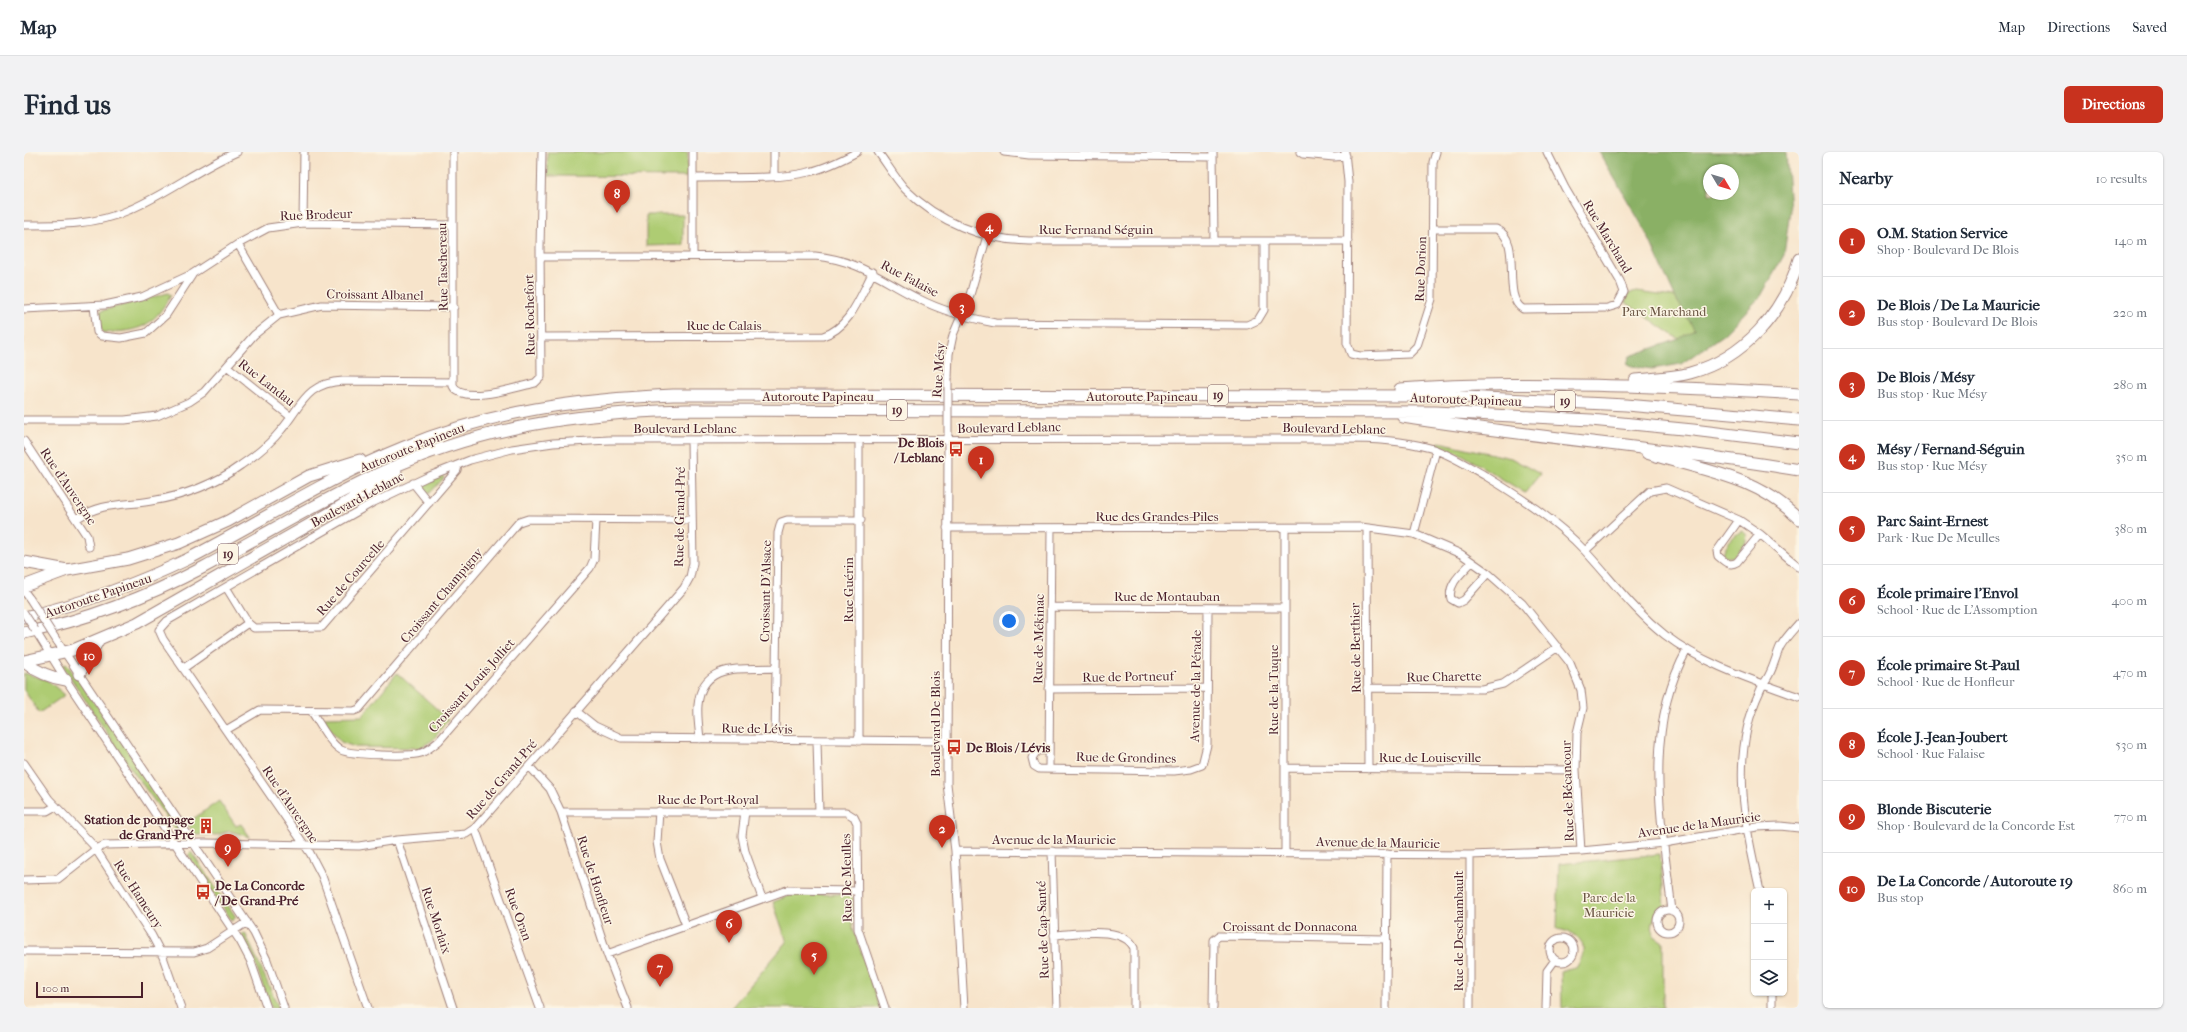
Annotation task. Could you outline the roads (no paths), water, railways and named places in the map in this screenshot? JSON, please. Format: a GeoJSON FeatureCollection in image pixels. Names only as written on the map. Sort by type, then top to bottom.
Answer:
{"type":"FeatureCollection","features":[{"type":"Feature","properties":{"kind":"highway"},"geometry":{"type":"LineString","coordinates":[[1614,386],[1636,380],[1670,377],[1690,373],[1735,352],[1760,330],[1777,309],[1792,280],[1799,259]]}},
{"type":"Feature","properties":{"kind":"highway"},"geometry":{"type":"LineString","coordinates":[[1329,395],[1459,384],[1614,386],[1799,394]]}},
{"type":"Feature","properties":{"kind":"highway","name":"Autoroute Papineau"},"geometry":{"type":"LineString","coordinates":[[24,617],[75,604],[145,578],[208,548],[337,477],[418,442],[460,427],[518,412],[570,402],[626,397],[717,395],[1438,396],[1547,400],[1661,407],[1799,420]]}},
{"type":"Feature","properties":{"kind":"highway"},"geometry":{"type":"LineString","coordinates":[[1366,411],[1476,428],[1623,445],[1799,470]]}},
{"type":"Feature","properties":{"kind":"highway","name":"Autoroute Papineau"},"geometry":{"type":"LineString","coordinates":[[24,633],[85,617],[163,586],[204,567],[354,486],[424,455],[473,438],[529,424],[574,417],[636,412],[1366,411],[1491,414],[1591,420],[1685,429],[1799,443]]}},
{"type":"Feature","properties":{"kind":"highway"},"geometry":{"type":"LineString","coordinates":[[24,586],[67,570],[128,559],[169,547],[218,526],[308,476],[418,442]]}},
{"type":"Feature","properties":{"kind":"highway"},"geometry":{"type":"LineString","coordinates":[[1623,445],[1664,458],[1712,470],[1743,481],[1776,500],[1799,519]]}},
{"type":"Feature","properties":{"kind":"highway"},"geometry":{"type":"LineString","coordinates":[[24,662],[65,653],[98,641],[137,623],[330,513],[424,455]]}},
{"type":"Feature","properties":{"kind":"highway"},"geometry":{"type":"LineString","coordinates":[[24,562],[67,570]]}},
{"type":"Feature","properties":{"kind":"highway"},"geometry":{"type":"LineString","coordinates":[[79,674],[98,641]]}},
{"type":"Feature","properties":{"kind":"highway"},"geometry":{"type":"LineString","coordinates":[[24,662],[34,670],[55,678],[66,680]]}},
{"type":"Feature","properties":{"kind":"street"},"geometry":{"type":"LineString","coordinates":[[24,225],[68,226],[104,219],[128,211],[153,198],[210,163],[237,152]]}},
{"type":"Feature","properties":{"kind":"street"},"geometry":{"type":"LineString","coordinates":[[303,223],[304,152]]}},
{"type":"Feature","properties":{"kind":"street","name":"Rue Taschereau"},"geometry":{"type":"LineString","coordinates":[[453,152],[453,382]]}},
{"type":"Feature","properties":{"kind":"street","name":"Rue Rochefort"},"geometry":{"type":"LineString","coordinates":[[453,382],[454,388],[458,392],[478,394],[492,393],[536,383],[541,377],[540,257],[542,152]]}},
{"type":"Feature","properties":{"kind":"street"},"geometry":{"type":"LineString","coordinates":[[693,152],[694,256]]}},
{"type":"Feature","properties":{"kind":"street"},"geometry":{"type":"LineString","coordinates":[[774,152],[774,176]]}},
{"type":"Feature","properties":{"kind":"street"},"geometry":{"type":"LineString","coordinates":[[693,178],[774,176],[808,172],[839,161],[857,152]]}},
{"type":"Feature","properties":{"kind":"street","name":"Rue Fernand Séguin"},"geometry":{"type":"LineString","coordinates":[[878,152],[904,188],[925,208],[946,220],[987,236],[1020,240],[1348,241]]}},
{"type":"Feature","properties":{"kind":"street"},"geometry":{"type":"LineString","coordinates":[[1004,152],[1029,156],[1213,154],[1214,241]]}},
{"type":"Feature","properties":{"kind":"street"},"geometry":{"type":"LineString","coordinates":[[1300,152],[1303,154],[1334,157],[1345,154],[1348,182],[1348,241]]}},
{"type":"Feature","properties":{"kind":"street","name":"Rue Dorion"},"geometry":{"type":"LineString","coordinates":[[1348,241],[1347,343],[1349,352],[1360,356],[1405,355],[1413,352],[1417,346],[1432,304],[1433,162],[1436,152]]}},
{"type":"Feature","properties":{"kind":"street","name":"Rue Marchand"},"geometry":{"type":"LineString","coordinates":[[1433,229],[1496,229],[1502,232],[1508,241],[1516,302],[1523,310],[1607,308],[1617,305],[1624,292],[1620,281],[1565,188],[1547,152]]}},
{"type":"Feature","properties":{"kind":"street","name":"Rue Brodeur"},"geometry":{"type":"LineString","coordinates":[[24,309],[105,305],[142,297],[192,274],[238,244],[268,228],[303,223],[453,226]]}},
{"type":"Feature","properties":{"kind":"street","name":"Rue Mésy"},"geometry":{"type":"LineString","coordinates":[[948,437],[948,378],[950,348],[970,295],[987,236]]}},
{"type":"Feature","properties":{"kind":"street","name":"Rue Falaise"},"geometry":{"type":"LineString","coordinates":[[540,257],[815,256],[841,260],[873,272],[920,300],[962,315],[1009,324],[1251,324],[1258,320],[1264,310],[1264,241]]}},
{"type":"Feature","properties":{"kind":"street"},"geometry":{"type":"LineString","coordinates":[[238,244],[279,315]]}},
{"type":"Feature","properties":{"kind":"street","name":"Rue de Calais"},"geometry":{"type":"LineString","coordinates":[[541,337],[823,336],[837,330],[844,324],[873,272]]}},
{"type":"Feature","properties":{"kind":"street","name":"Rue Brodeur"},"geometry":{"type":"LineString","coordinates":[[94,306],[97,332],[102,336],[121,338],[146,333],[166,315],[192,274]]}},
{"type":"Feature","properties":{"kind":"street","name":"Croissant Albanel"},"geometry":{"type":"LineString","coordinates":[[24,420],[125,420],[157,416],[189,402],[204,392],[228,367],[254,335],[279,315],[322,305],[454,307]]}},
{"type":"Feature","properties":{"kind":"street","name":"Rue Landau"},"geometry":{"type":"LineString","coordinates":[[228,367],[292,417]]}},
{"type":"Feature","properties":{"kind":"street"},"geometry":{"type":"LineString","coordinates":[[76,519],[99,507],[165,498],[213,482],[235,470],[256,454],[277,435],[308,394],[315,388],[329,382],[453,382]]}},
{"type":"Feature","properties":{"kind":"street","name":"Boulevard Leblanc"},"geometry":{"type":"LineString","coordinates":[[159,630],[167,621],[372,503],[413,483],[458,465],[506,450],[553,443],[609,440],[860,440],[948,437],[1378,439],[1436,450],[1453,457],[1532,506],[1560,527],[1585,551],[1639,613],[1666,636],[1687,650],[1715,664],[1799,697]]}},
{"type":"Feature","properties":{"kind":"street","name":"Boulevard De Blois"},"geometry":{"type":"LineString","coordinates":[[948,437],[946,528],[946,784],[955,851],[964,1008]]}},
{"type":"Feature","properties":{"kind":"street","name":"Rue de Grand-Pré"},"geometry":{"type":"LineString","coordinates":[[96,849],[104,845],[176,844],[359,846],[397,840],[466,834],[475,828],[684,588],[690,577],[693,563],[691,440]]}},
{"type":"Feature","properties":{"kind":"street","name":"Rue Guérin"},"geometry":{"type":"LineString","coordinates":[[859,741],[861,520],[860,440]]}},
{"type":"Feature","properties":{"kind":"street","name":"Rue d'Auvergne"},"geometry":{"type":"LineString","coordinates":[[24,441],[87,536],[89,547]]}},
{"type":"Feature","properties":{"kind":"street"},"geometry":{"type":"LineString","coordinates":[[1414,534],[1436,450]]}},
{"type":"Feature","properties":{"kind":"street","name":"Rue de Courcelle"},"geometry":{"type":"LineString","coordinates":[[248,623],[257,628],[322,627],[457,470],[458,465]]}},
{"type":"Feature","properties":{"kind":"street"},"geometry":{"type":"LineString","coordinates":[[413,483],[429,503]]}},
{"type":"Feature","properties":{"kind":"street"},"geometry":{"type":"LineString","coordinates":[[1585,551],[1647,493],[1658,488],[1670,489],[1739,520],[1760,534],[1799,567]]}},
{"type":"Feature","properties":{"kind":"street","name":"Croissant Champigny"},"geometry":{"type":"LineString","coordinates":[[226,730],[252,713],[260,710],[354,711],[359,709],[519,522],[528,519],[692,520]]}},
{"type":"Feature","properties":{"kind":"street","name":"Croissant Louis Jolliet"},"geometry":{"type":"LineString","coordinates":[[311,710],[334,744],[341,750],[350,753],[400,755],[421,753],[439,741],[590,568],[594,559],[596,520]]}},
{"type":"Feature","properties":{"kind":"street","name":"Croissant D'Alsace"},"geometry":{"type":"LineString","coordinates":[[775,740],[778,533],[781,522],[787,520],[861,520]]}},
{"type":"Feature","properties":{"kind":"street"},"geometry":{"type":"LineString","coordinates":[[1739,520],[1717,552],[1718,556],[1728,564],[1737,562],[1760,534]]}},
{"type":"Feature","properties":{"kind":"street","name":"Rue des Grandes-Piles"},"geometry":{"type":"LineString","coordinates":[[946,528],[1367,528]]}},
{"type":"Feature","properties":{"kind":"street","name":"Rue de Mékinac"},"geometry":{"type":"LineString","coordinates":[[1048,768],[1051,528]]}},
{"type":"Feature","properties":{"kind":"street","name":"Rue de la Tuque"},"geometry":{"type":"LineString","coordinates":[[1285,528],[1285,852]]}},
{"type":"Feature","properties":{"kind":"street","name":"Rue de Bécancour"},"geometry":{"type":"LineString","coordinates":[[1367,528],[1414,534],[1461,554],[1488,573],[1522,603],[1570,663],[1581,690],[1583,708],[1577,733],[1576,770],[1581,851]]}},
{"type":"Feature","properties":{"kind":"street","name":"Rue de Berthier"},"geometry":{"type":"LineString","coordinates":[[1367,528],[1368,769]]}},
{"type":"Feature","properties":{"kind":"street"},"geometry":{"type":"LineString","coordinates":[[1472,562],[1453,583],[1450,594],[1451,600],[1458,602],[1464,600],[1488,573]]}},
{"type":"Feature","properties":{"kind":"street"},"geometry":{"type":"LineString","coordinates":[[184,668],[248,623],[226,587]]}},
{"type":"Feature","properties":{"kind":"street"},"geometry":{"type":"LineString","coordinates":[[24,591],[247,922],[264,952],[284,1008]]}},
{"type":"Feature","properties":{"kind":"street","name":"Rue de Montauban"},"geometry":{"type":"LineString","coordinates":[[1050,607],[1284,608]]}},
{"type":"Feature","properties":{"kind":"street","name":"Avenue de la Pérade"},"geometry":{"type":"LineString","coordinates":[[1202,765],[1207,745],[1208,608]]}},
{"type":"Feature","properties":{"kind":"street"},"geometry":{"type":"LineString","coordinates":[[24,613],[66,680],[234,931],[249,958],[267,1008]]}},
{"type":"Feature","properties":{"kind":"street"},"geometry":{"type":"LineString","coordinates":[[1759,888],[1746,828],[1741,786],[1742,756],[1751,713],[1782,644],[1799,623]]}},
{"type":"Feature","properties":{"kind":"street","name":"Rue d'Auvergne"},"geometry":{"type":"LineString","coordinates":[[159,630],[305,845],[322,876],[368,1008]]}},
{"type":"Feature","properties":{"kind":"street","name":"Rue Charette"},"geometry":{"type":"LineString","coordinates":[[1367,688],[1482,689],[1503,684],[1558,647]]}},
{"type":"Feature","properties":{"kind":"street"},"geometry":{"type":"LineString","coordinates":[[1672,911],[1659,788],[1659,740],[1672,686],[1687,650]]}},
{"type":"Feature","properties":{"kind":"street"},"geometry":{"type":"LineString","coordinates":[[700,739],[697,707],[700,692],[706,681],[715,673],[724,671],[775,668]]}},
{"type":"Feature","properties":{"kind":"street","name":"Rue de Portneuf"},"geometry":{"type":"LineString","coordinates":[[1049,689],[1207,688]]}},
{"type":"Feature","properties":{"kind":"street","name":"Rue de Lévis"},"geometry":{"type":"LineString","coordinates":[[576,711],[595,726],[621,738],[947,741]]}},
{"type":"Feature","properties":{"kind":"street"},"geometry":{"type":"LineString","coordinates":[[817,741],[819,812]]}},
{"type":"Feature","properties":{"kind":"street"},"geometry":{"type":"LineString","coordinates":[[1048,768],[1039,768],[1034,766],[1032,758],[1037,750],[1049,750]]}},
{"type":"Feature","properties":{"kind":"street","name":"Rue Hameury"},"geometry":{"type":"LineString","coordinates":[[24,763],[56,806],[96,849],[161,952],[181,1008]]}},
{"type":"Feature","properties":{"kind":"street","name":"Rue de Grondines"},"geometry":{"type":"LineString","coordinates":[[1048,768],[1174,771],[1191,769],[1202,765]]}},
{"type":"Feature","properties":{"kind":"street","name":"Rue de Honfleur"},"geometry":{"type":"LineString","coordinates":[[529,766],[550,789],[560,812],[607,954],[628,1008]]}},
{"type":"Feature","properties":{"kind":"street","name":"Rue de Louiseville"},"geometry":{"type":"LineString","coordinates":[[1285,768],[1576,770]]}},
{"type":"Feature","properties":{"kind":"street"},"geometry":{"type":"LineString","coordinates":[[24,811],[47,810],[56,806]]}},
{"type":"Feature","properties":{"kind":"street"},"geometry":{"type":"LineString","coordinates":[[659,811],[657,842],[660,860],[686,925]]}},
{"type":"Feature","properties":{"kind":"street"},"geometry":{"type":"LineString","coordinates":[[745,811],[742,836],[745,851],[762,898]]}},
{"type":"Feature","properties":{"kind":"street","name":"Rue de Port-Royal"},"geometry":{"type":"LineString","coordinates":[[560,812],[846,812],[854,817]]}},
{"type":"Feature","properties":{"kind":"street","name":"Rue De Meulles"},"geometry":{"type":"LineString","coordinates":[[854,817],[857,823],[858,929],[885,1008]]}},
{"type":"Feature","properties":{"kind":"street","name":"Avenue de la Mauricie"},"geometry":{"type":"LineString","coordinates":[[955,851],[1285,852],[1470,855],[1581,851],[1664,843],[1746,828],[1780,826],[1799,828]]}},
{"type":"Feature","properties":{"kind":"street","name":"Rue Oran"},"geometry":{"type":"LineString","coordinates":[[475,828],[540,1008]]}},
{"type":"Feature","properties":{"kind":"street","name":"Rue Morlaix"},"geometry":{"type":"LineString","coordinates":[[397,840],[453,1008]]}},
{"type":"Feature","properties":{"kind":"street"},"geometry":{"type":"LineString","coordinates":[[24,880],[58,879],[96,849]]}},
{"type":"Feature","properties":{"kind":"street","name":"Rue de Cap-Santé"},"geometry":{"type":"LineString","coordinates":[[1052,851],[1057,1008]]}},
{"type":"Feature","properties":{"kind":"street"},"geometry":{"type":"LineString","coordinates":[[1386,1008],[1387,854]]}},
{"type":"Feature","properties":{"kind":"street","name":"Rue de Deschambault"},"geometry":{"type":"LineString","coordinates":[[1470,855],[1470,1008]]}},
{"type":"Feature","properties":{"kind":"street"},"geometry":{"type":"LineString","coordinates":[[607,954],[787,890],[857,891]]}},
{"type":"Feature","properties":{"kind":"street"},"geometry":{"type":"LineString","coordinates":[[24,951],[200,951],[247,922]]}},
{"type":"Feature","properties":{"kind":"street"},"geometry":{"type":"LineString","coordinates":[[1054,935],[1105,933],[1121,935],[1131,942],[1134,948],[1134,1008]]}},
{"type":"Feature","properties":{"kind":"street","name":"Croissant de Donnacona"},"geometry":{"type":"LineString","coordinates":[[1213,1008],[1214,940],[1219,936],[1386,939]]}},
{"type":"Feature","properties":{"kind":"street"},"geometry":{"type":"LineString","coordinates":[[1546,1008],[1547,971],[1555,960]]}},
{"type":"Feature","properties":{"kind":"street"},"geometry":{"type":"LineString","coordinates":[[1772,996],[1772,1008]]}},
{"type":"Feature","properties":{"kind":"place","name":"École J.-Jean-Joubert"},"geometry":{"type":"Point","coordinates":[617,213]}},
{"type":"Feature","properties":{"kind":"place","name":"Mésy / Fernand-Séguin"},"geometry":{"type":"Point","coordinates":[989,246]}},
{"type":"Feature","properties":{"kind":"place","name":"De Blois / Mésy"},"geometry":{"type":"Point","coordinates":[962,326]}},
{"type":"Feature","properties":{"kind":"place","name":"De Blois / Leblanc"},"geometry":{"type":"Point","coordinates":[956,449]}},
{"type":"Feature","properties":{"kind":"place","name":"O.M. Station Service"},"geometry":{"type":"Point","coordinates":[981,479]}},
{"type":"Feature","properties":{"kind":"place","name":"De La Concorde / Autoroute 19"},"geometry":{"type":"Point","coordinates":[89,675]}},
{"type":"Feature","properties":{"kind":"place","name":"De Blois / Lévis"},"geometry":{"type":"Point","coordinates":[954,747]}},
{"type":"Feature","properties":{"kind":"place","name":"Station de pompage de Grand-Pré"},"geometry":{"type":"Point","coordinates":[206,826]}},
{"type":"Feature","properties":{"kind":"place","name":"De Blois / De La Mauricie"},"geometry":{"type":"Point","coordinates":[942,848]}},
{"type":"Feature","properties":{"kind":"place","name":"Blonde Biscuterie"},"geometry":{"type":"Point","coordinates":[228,867]}},
{"type":"Feature","properties":{"kind":"place","name":"De La Concorde / De Grand-Pré"},"geometry":{"type":"Point","coordinates":[203,892]}},
{"type":"Feature","properties":{"kind":"place","name":"École primaire l'Envol"},"geometry":{"type":"Point","coordinates":[729,943]}},
{"type":"Feature","properties":{"kind":"place","name":"Parc Saint-Ernest"},"geometry":{"type":"Point","coordinates":[814,975]}},
{"type":"Feature","properties":{"kind":"place","name":"École primaire St-Paul"},"geometry":{"type":"Point","coordinates":[660,987]}},
{"type":"Feature","properties":{"kind":"park label","name":"Parc Marchand"},"geometry":{"type":"Point","coordinates":[1664,311]}},
{"type":"Feature","properties":{"kind":"park label","name":"Parc de la Mauricie"},"geometry":{"type":"Point","coordinates":[1609,904]}}]}
